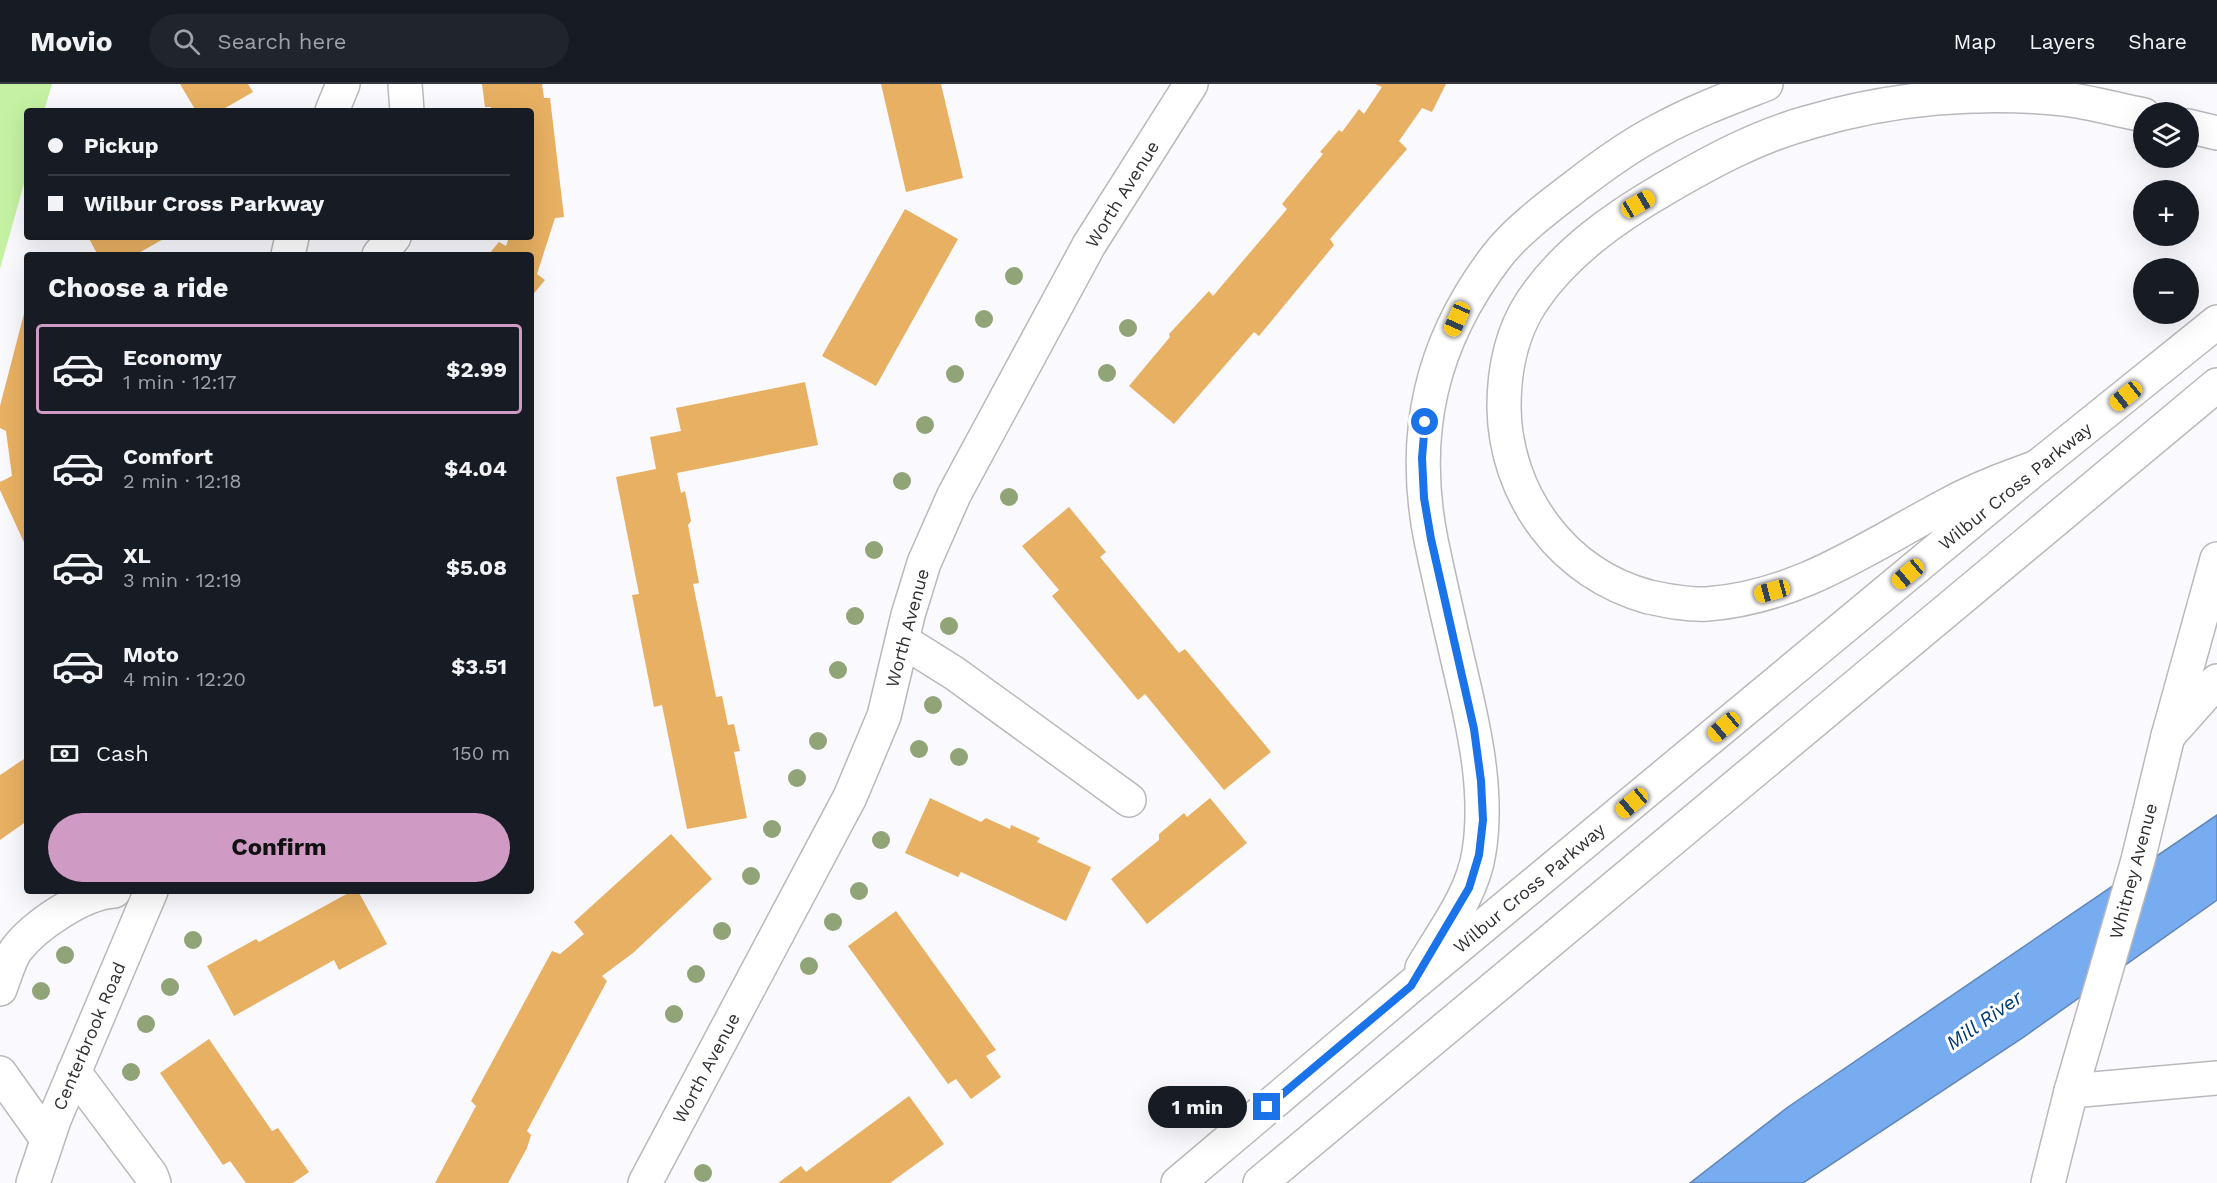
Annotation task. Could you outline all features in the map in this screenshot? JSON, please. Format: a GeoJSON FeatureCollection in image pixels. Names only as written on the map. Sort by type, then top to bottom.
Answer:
{"type":"FeatureCollection","features":[{"type":"Feature","properties":{"kind":"main road"},"geometry":{"type":"LineString","coordinates":[[333,108],[343,84]]}},
{"type":"Feature","properties":{"kind":"main road"},"geometry":{"type":"LineString","coordinates":[[405,84],[407,108]]}},
{"type":"Feature","properties":{"kind":"main road","name":"Worth Avenue"},"geometry":{"type":"LineString","coordinates":[[645,1183],[850,797],[884,716],[924,563],[954,495],[1089,245],[1191,84]]}},
{"type":"Feature","properties":{"kind":"main road"},"geometry":{"type":"LineString","coordinates":[[1411,986],[1469,888],[1479,855],[1483,820],[1481,781],[1474,729],[1431,539],[1424,498],[1422,458],[1425,422],[1430,388],[1443,350],[1464,304],[1498,255],[1547,208],[1607,162],[1658,131],[1720,102],[1766,84]]}},
{"type":"Feature","properties":{"kind":"main road"},"geometry":{"type":"LineString","coordinates":[[2037,467],[1993,483],[1950,503],[1844,563],[1805,580],[1737,601],[1701,604],[1667,601],[1634,593],[1590,570],[1563,549],[1541,524],[1522,491],[1510,456],[1504,426],[1507,362],[1515,334],[1530,304],[1555,273],[1586,242],[1638,204],[1695,170],[1750,143],[1809,122],[1934,98],[1999,95],[2067,99],[2133,113]]}},
{"type":"Feature","properties":{"kind":"main road"},"geometry":{"type":"LineString","coordinates":[[2199,129],[2217,133]]}},
{"type":"Feature","properties":{"kind":"main road"},"geometry":{"type":"LineString","coordinates":[[382,252],[392,240]]}},
{"type":"Feature","properties":{"kind":"main road","name":"Wilbur Cross Parkway"},"geometry":{"type":"LineString","coordinates":[[1178,1183],[1411,986],[2037,467],[2207,330]]}},
{"type":"Feature","properties":{"kind":"main road"},"geometry":{"type":"LineString","coordinates":[[1260,1183],[2209,392]]}},
{"type":"Feature","properties":{"kind":"main road","name":"Whitney Avenue"},"geometry":{"type":"LineString","coordinates":[[2048,1183],[2071,1091],[2138,860],[2168,736],[2217,559]]}},
{"type":"Feature","properties":{"kind":"main road"},"geometry":{"type":"LineString","coordinates":[[903,640],[954,673],[1129,800]]}},
{"type":"Feature","properties":{"kind":"main road"},"geometry":{"type":"LineString","coordinates":[[2168,736],[2217,681]]}},
{"type":"Feature","properties":{"kind":"main road"},"geometry":{"type":"LineString","coordinates":[[0,988],[15,952],[32,932],[69,907],[98,894]]}},
{"type":"Feature","properties":{"kind":"main road","name":"Centerbrook Road"},"geometry":{"type":"LineString","coordinates":[[33,1183],[47,1139],[74,1072],[150,894]]}},
{"type":"Feature","properties":{"kind":"main road"},"geometry":{"type":"LineString","coordinates":[[74,1072],[151,1175],[154,1183]]}},
{"type":"Feature","properties":{"kind":"main road"},"geometry":{"type":"LineString","coordinates":[[0,1073],[47,1139]]}},
{"type":"Feature","properties":{"kind":"main road"},"geometry":{"type":"LineString","coordinates":[[2071,1091],[2217,1078]]}},
{"type":"Feature","properties":{"kind":"green space"},"geometry":{"type":"Polygon","coordinates":[[[0,84],[52,84],[45,108],[24,108],[24,184],[0,269],[0,84]]]}},
{"type":"Feature","properties":{"kind":"water","name":"Mill River"},"geometry":{"type":"Polygon","coordinates":[[[2217,815],[2217,900],[2021,1039],[1803,1183],[1690,1183],[1788,1107],[2217,815]]]}},
{"type":"Feature","properties":{"kind":"building"},"geometry":{"type":"Polygon","coordinates":[[[180,84],[248,84],[253,92],[225,108],[194,108],[180,84]]]}},
{"type":"Feature","properties":{"kind":"building"},"geometry":{"type":"Polygon","coordinates":[[[482,84],[542,84],[544,98],[550,98],[564,217],[555,218],[537,274],[545,280],[534,293],[534,252],[491,252],[499,242],[506,246],[508,240],[534,240],[534,108],[485,107],[482,84]]]}},
{"type":"Feature","properties":{"kind":"building"},"geometry":{"type":"Polygon","coordinates":[[[881,84],[941,84],[963,178],[906,192],[881,84]]]}},
{"type":"Feature","properties":{"kind":"building"},"geometry":{"type":"Polygon","coordinates":[[[1375,84],[1446,84],[1432,112],[1422,108],[1399,141],[1407,149],[1330,239],[1334,245],[1259,336],[1254,332],[1174,424],[1129,386],[1170,337],[1169,334],[1209,291],[1213,296],[1287,209],[1282,204],[1323,154],[1320,152],[1339,130],[1342,132],[1359,109],[1364,114],[1382,87],[1375,84]]]}},
{"type":"Feature","properties":{"kind":"building"},"geometry":{"type":"Polygon","coordinates":[[[905,209],[958,239],[876,386],[822,356],[905,209]]]}},
{"type":"Feature","properties":{"kind":"building"},"geometry":{"type":"Polygon","coordinates":[[[90,240],[162,240],[140,252],[96,252],[90,240]]]}},
{"type":"Feature","properties":{"kind":"building"},"geometry":{"type":"Polygon","coordinates":[[[24,314],[24,542],[0,490],[0,482],[12,476],[6,431],[0,428],[0,406],[24,314]]]}},
{"type":"Feature","properties":{"kind":"building"},"geometry":{"type":"Polygon","coordinates":[[[805,382],[818,445],[677,473],[681,493],[685,491],[691,521],[688,525],[699,583],[693,584],[716,697],[722,696],[728,725],[734,724],[740,751],[734,752],[747,818],[687,829],[662,705],[654,707],[632,595],[639,594],[616,477],[656,469],[650,437],[681,431],[676,408],[805,382]]]}},
{"type":"Feature","properties":{"kind":"building"},"geometry":{"type":"Polygon","coordinates":[[[1069,507],[1106,552],[1100,557],[1179,653],[1185,649],[1271,752],[1224,790],[1145,694],[1138,700],[1052,596],[1059,590],[1022,546],[1069,507]]]}},
{"type":"Feature","properties":{"kind":"building"},"geometry":{"type":"Polygon","coordinates":[[[24,759],[24,823],[0,840],[0,775],[24,759]]]}},
{"type":"Feature","properties":{"kind":"building"},"geometry":{"type":"Polygon","coordinates":[[[930,798],[981,822],[986,818],[1010,829],[1011,825],[1040,838],[1037,842],[1091,867],[1066,921],[961,872],[958,877],[905,853],[930,798]]]}},
{"type":"Feature","properties":{"kind":"building"},"geometry":{"type":"Polygon","coordinates":[[[1210,798],[1247,843],[1147,924],[1111,879],[1159,840],[1159,834],[1184,813],[1187,817],[1210,798]]]}},
{"type":"Feature","properties":{"kind":"building"},"geometry":{"type":"Polygon","coordinates":[[[671,834],[712,879],[633,953],[602,976],[607,981],[527,1131],[531,1135],[527,1148],[508,1183],[435,1183],[476,1106],[471,1101],[552,951],[560,954],[584,934],[574,922],[671,834]]]}},
{"type":"Feature","properties":{"kind":"building"},"geometry":{"type":"Polygon","coordinates":[[[347,894],[360,894],[387,944],[339,970],[334,960],[234,1016],[207,966],[256,939],[259,942],[347,894]]]}},
{"type":"Feature","properties":{"kind":"building"},"geometry":{"type":"Polygon","coordinates":[[[896,911],[996,1050],[986,1056],[1001,1077],[971,1099],[956,1079],[948,1084],[848,946],[896,911]]]}},
{"type":"Feature","properties":{"kind":"building"},"geometry":{"type":"Polygon","coordinates":[[[209,1039],[272,1131],[278,1128],[309,1172],[293,1183],[246,1183],[230,1161],[223,1165],[160,1073],[209,1039]]]}},
{"type":"Feature","properties":{"kind":"building"},"geometry":{"type":"Polygon","coordinates":[[[909,1096],[944,1144],[890,1183],[778,1183],[801,1166],[806,1172],[909,1096]]]}},
{"type":"Feature","properties":{"kind":"route"},"geometry":{"type":"LineString","coordinates":[[1267,1107],[1411,986],[1469,888],[1479,855],[1483,820],[1481,781],[1474,729],[1431,539],[1424,498],[1422,458],[1425,422]]}}]}
